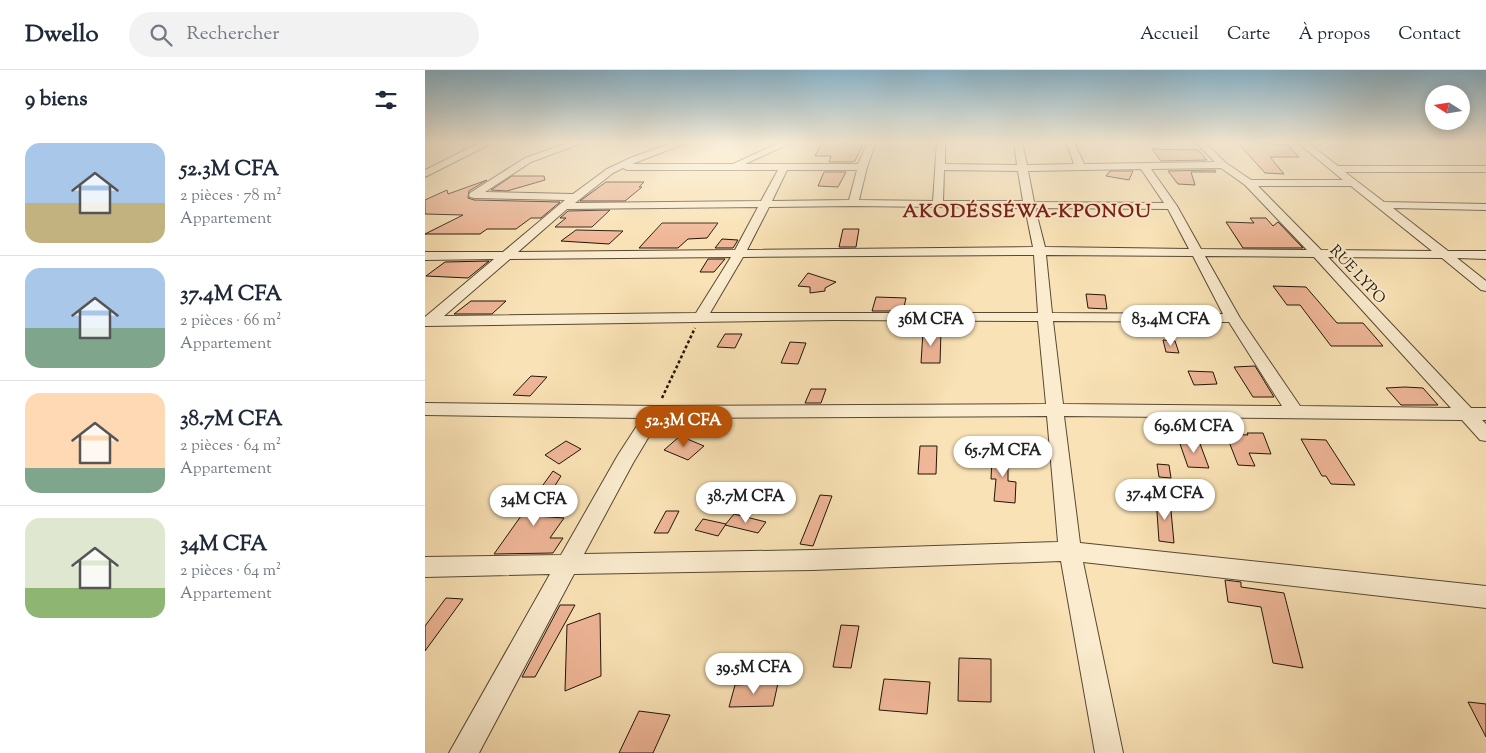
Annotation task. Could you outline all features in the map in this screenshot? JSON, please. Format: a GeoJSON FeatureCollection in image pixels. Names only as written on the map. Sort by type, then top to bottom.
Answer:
{"type":"FeatureCollection","features":[{"type":"Feature","properties":{"kind":"street"},"geometry":{"type":"LineString","coordinates":[[507,174],[474,195],[575,197]]}},
{"type":"Feature","properties":{"kind":"street"},"geometry":{"type":"LineString","coordinates":[[428,322],[564,206],[607,174]]}},
{"type":"Feature","properties":{"kind":"street"},"geometry":{"type":"LineString","coordinates":[[700,318],[739,254],[780,174]]}},
{"type":"Feature","properties":{"kind":"street"},"geometry":{"type":"LineString","coordinates":[[853,203],[860,174]]}},
{"type":"Feature","properties":{"kind":"street"},"geometry":{"type":"LineString","coordinates":[[938,204],[940,174]]}},
{"type":"Feature","properties":{"kind":"street"},"geometry":{"type":"LineString","coordinates":[[1025,174],[1029,204],[1040,250],[1045,316],[1070,551],[1109,753]]}},
{"type":"Feature","properties":{"kind":"street"},"geometry":{"type":"LineString","coordinates":[[1150,174],[1172,206],[1233,318],[1295,412]]}},
{"type":"Feature","properties":{"kind":"street","name":"RUE LYPO"},"geometry":{"type":"LineString","coordinates":[[1236,174],[1249,183],[1317,253],[1486,435]]}},
{"type":"Feature","properties":{"kind":"street"},"geometry":{"type":"LineString","coordinates":[[1340,174],[1486,287]]}},
{"type":"Feature","properties":{"kind":"street"},"geometry":{"type":"LineString","coordinates":[[1249,183],[1352,183]]}},
{"type":"Feature","properties":{"kind":"street"},"geometry":{"type":"LineString","coordinates":[[564,206],[853,203],[1172,206]]}},
{"type":"Feature","properties":{"kind":"street"},"geometry":{"type":"LineString","coordinates":[[1380,205],[1486,207]]}},
{"type":"Feature","properties":{"kind":"street"},"geometry":{"type":"LineString","coordinates":[[425,256],[1040,250],[1486,255]]}},
{"type":"Feature","properties":{"kind":"street"},"geometry":{"type":"LineString","coordinates":[[428,322],[1045,316],[1233,318]]}},
{"type":"Feature","properties":{"kind":"street"},"geometry":{"type":"LineString","coordinates":[[425,409],[655,412],[1056,410],[1486,414]]}},
{"type":"Feature","properties":{"kind":"street"},"geometry":{"type":"LineString","coordinates":[[463,753],[625,460],[655,412]]}},
{"type":"Feature","properties":{"kind":"street"},"geometry":{"type":"LineString","coordinates":[[425,567],[813,560],[1070,551],[1486,597]]}},
{"type":"Feature","properties":{"kind":"path"},"geometry":{"type":"LineString","coordinates":[[655,412],[700,318]]}},
{"type":"Feature","properties":{"kind":"building"},"geometry":{"type":"Polygon","coordinates":[[[823,174],[845,174],[838,187],[818,186],[823,174]]]}},
{"type":"Feature","properties":{"kind":"building"},"geometry":{"type":"Polygon","coordinates":[[[1108,174],[1132,174],[1129,180],[1106,176],[1108,174]]]}},
{"type":"Feature","properties":{"kind":"building"},"geometry":{"type":"Polygon","coordinates":[[[1170,174],[1192,174],[1195,185],[1178,184],[1170,174]]]}},
{"type":"Feature","properties":{"kind":"building"},"geometry":{"type":"Polygon","coordinates":[[[512,176],[544,176],[545,180],[507,191],[491,190],[512,176]]]}},
{"type":"Feature","properties":{"kind":"building"},"geometry":{"type":"Polygon","coordinates":[[[487,180],[469,191],[468,198],[474,200],[560,202],[541,218],[531,218],[516,229],[487,229],[480,234],[425,234],[463,215],[425,214],[425,200],[447,190],[448,194],[487,180]]]}},
{"type":"Feature","properties":{"kind":"building"},"geometry":{"type":"Polygon","coordinates":[[[606,182],[644,182],[639,187],[642,187],[625,201],[580,201],[606,182]]]}},
{"type":"Feature","properties":{"kind":"building"},"geometry":{"type":"Polygon","coordinates":[[[610,210],[592,227],[555,227],[566,218],[560,218],[568,211],[610,210]]]}},
{"type":"Feature","properties":{"kind":"building"},"geometry":{"type":"Polygon","coordinates":[[[1250,218],[1266,218],[1273,226],[1278,222],[1303,248],[1243,248],[1226,222],[1254,223],[1250,218]]]}},
{"type":"Feature","properties":{"kind":"building"},"geometry":{"type":"Polygon","coordinates":[[[662,223],[718,223],[707,238],[688,239],[678,248],[639,248],[662,223]]]}},
{"type":"Feature","properties":{"kind":"building"},"geometry":{"type":"Polygon","coordinates":[[[843,229],[859,229],[856,247],[839,247],[843,229]]]}},
{"type":"Feature","properties":{"kind":"building"},"geometry":{"type":"Polygon","coordinates":[[[576,230],[623,231],[609,244],[561,241],[576,230]]]}},
{"type":"Feature","properties":{"kind":"building"},"geometry":{"type":"Polygon","coordinates":[[[722,239],[738,240],[733,248],[715,248],[722,239]]]}},
{"type":"Feature","properties":{"kind":"building"},"geometry":{"type":"Polygon","coordinates":[[[708,259],[725,259],[714,272],[700,272],[708,259]]]}},
{"type":"Feature","properties":{"kind":"building"},"geometry":{"type":"Polygon","coordinates":[[[489,261],[468,278],[426,276],[445,262],[489,261]]]}},
{"type":"Feature","properties":{"kind":"building"},"geometry":{"type":"Polygon","coordinates":[[[808,273],[836,282],[825,288],[825,291],[810,293],[810,287],[798,286],[808,273]]]}},
{"type":"Feature","properties":{"kind":"building"},"geometry":{"type":"Polygon","coordinates":[[[1273,286],[1306,287],[1337,323],[1363,323],[1383,346],[1331,346],[1300,305],[1287,305],[1273,286]]]}},
{"type":"Feature","properties":{"kind":"building"},"geometry":{"type":"Polygon","coordinates":[[[1086,294],[1105,295],[1107,309],[1088,308],[1086,294]]]}},
{"type":"Feature","properties":{"kind":"building"},"geometry":{"type":"Polygon","coordinates":[[[876,297],[906,298],[903,311],[872,311],[876,297]]]}},
{"type":"Feature","properties":{"kind":"building"},"geometry":{"type":"Polygon","coordinates":[[[471,301],[506,301],[492,314],[454,314],[471,301]]]}},
{"type":"Feature","properties":{"kind":"building"},"geometry":{"type":"Polygon","coordinates":[[[923,331],[941,331],[940,363],[921,363],[923,331]]]}},
{"type":"Feature","properties":{"kind":"building"},"geometry":{"type":"Polygon","coordinates":[[[725,334],[742,334],[735,348],[717,347],[725,334]]]}},
{"type":"Feature","properties":{"kind":"building"},"geometry":{"type":"Polygon","coordinates":[[[1163,340],[1175,341],[1179,353],[1166,352],[1163,340]]]}},
{"type":"Feature","properties":{"kind":"building"},"geometry":{"type":"Polygon","coordinates":[[[790,342],[806,343],[798,364],[781,363],[790,342]]]}},
{"type":"Feature","properties":{"kind":"building"},"geometry":{"type":"Polygon","coordinates":[[[1255,366],[1274,397],[1253,397],[1234,367],[1255,366]]]}},
{"type":"Feature","properties":{"kind":"building"},"geometry":{"type":"Polygon","coordinates":[[[1188,371],[1213,372],[1217,384],[1194,385],[1188,371]]]}},
{"type":"Feature","properties":{"kind":"building"},"geometry":{"type":"Polygon","coordinates":[[[531,376],[547,377],[530,396],[513,395],[531,376]]]}},
{"type":"Feature","properties":{"kind":"building"},"geometry":{"type":"Polygon","coordinates":[[[1386,388],[1423,388],[1438,405],[1401,405],[1386,388]]]}},
{"type":"Feature","properties":{"kind":"building"},"geometry":{"type":"Polygon","coordinates":[[[811,389],[826,389],[821,403],[805,403],[811,389]]]}},
{"type":"Feature","properties":{"kind":"building"},"geometry":{"type":"Polygon","coordinates":[[[1247,433],[1263,433],[1271,454],[1249,453],[1255,466],[1238,465],[1226,434],[1248,435],[1247,433]]]}},
{"type":"Feature","properties":{"kind":"building"},"geometry":{"type":"Polygon","coordinates":[[[680,436],[704,446],[688,460],[664,450],[680,436]]]}},
{"type":"Feature","properties":{"kind":"building"},"geometry":{"type":"Polygon","coordinates":[[[1301,439],[1326,440],[1355,485],[1331,484],[1326,476],[1322,476],[1301,439]]]}},
{"type":"Feature","properties":{"kind":"building"},"geometry":{"type":"Polygon","coordinates":[[[566,441],[581,449],[559,464],[545,455],[566,441]]]}},
{"type":"Feature","properties":{"kind":"building"},"geometry":{"type":"Polygon","coordinates":[[[1179,441],[1199,441],[1209,468],[1188,467],[1179,441]]]}},
{"type":"Feature","properties":{"kind":"building"},"geometry":{"type":"Polygon","coordinates":[[[920,446],[937,446],[936,474],[918,474],[920,446]]]}},
{"type":"Feature","properties":{"kind":"building"},"geometry":{"type":"Polygon","coordinates":[[[999,447],[1008,447],[1008,481],[1016,482],[1015,503],[994,501],[996,479],[991,479],[992,457],[998,457],[999,447]]]}},
{"type":"Feature","properties":{"kind":"building"},"geometry":{"type":"Polygon","coordinates":[[[1157,464],[1169,465],[1171,478],[1159,477],[1157,464]]]}},
{"type":"Feature","properties":{"kind":"building"},"geometry":{"type":"Polygon","coordinates":[[[553,471],[561,476],[536,516],[564,518],[550,538],[563,538],[553,553],[494,554],[553,471]]]}},
{"type":"Feature","properties":{"kind":"building"},"geometry":{"type":"Polygon","coordinates":[[[820,495],[832,496],[813,546],[800,544],[820,495]]]}},
{"type":"Feature","properties":{"kind":"building"},"geometry":{"type":"Polygon","coordinates":[[[1156,498],[1170,500],[1174,543],[1159,541],[1156,498]]]}},
{"type":"Feature","properties":{"kind":"building"},"geometry":{"type":"Polygon","coordinates":[[[666,511],[679,511],[668,533],[654,533],[666,511]]]}},
{"type":"Feature","properties":{"kind":"building"},"geometry":{"type":"Polygon","coordinates":[[[734,514],[766,522],[758,533],[725,525],[734,514]]]}},
{"type":"Feature","properties":{"kind":"building"},"geometry":{"type":"Polygon","coordinates":[[[703,519],[726,524],[718,536],[695,530],[703,519]]]}},
{"type":"Feature","properties":{"kind":"building"},"geometry":{"type":"Polygon","coordinates":[[[1225,580],[1241,582],[1241,587],[1284,593],[1303,668],[1273,663],[1261,607],[1228,602],[1225,580]]]}},
{"type":"Feature","properties":{"kind":"building"},"geometry":{"type":"Polygon","coordinates":[[[446,598],[463,599],[425,651],[425,626],[446,598]]]}},
{"type":"Feature","properties":{"kind":"building"},"geometry":{"type":"Polygon","coordinates":[[[560,605],[575,605],[535,677],[522,677],[560,605]]]}},
{"type":"Feature","properties":{"kind":"building"},"geometry":{"type":"Polygon","coordinates":[[[600,613],[601,676],[565,691],[567,625],[600,613]]]}},
{"type":"Feature","properties":{"kind":"building"},"geometry":{"type":"Polygon","coordinates":[[[841,625],[859,626],[851,668],[833,667],[841,625]]]}},
{"type":"Feature","properties":{"kind":"building"},"geometry":{"type":"Polygon","coordinates":[[[959,658],[991,659],[991,702],[958,701],[959,658]]]}},
{"type":"Feature","properties":{"kind":"building"},"geometry":{"type":"Polygon","coordinates":[[[884,679],[930,682],[927,714],[879,710],[884,679]]]}},
{"type":"Feature","properties":{"kind":"building"},"geometry":{"type":"Polygon","coordinates":[[[778,683],[773,706],[729,707],[735,685],[778,683]]]}},
{"type":"Feature","properties":{"kind":"building"},"geometry":{"type":"Polygon","coordinates":[[[1468,702],[1486,704],[1486,737],[1468,702]]]}},
{"type":"Feature","properties":{"kind":"building"},"geometry":{"type":"Polygon","coordinates":[[[639,711],[670,715],[653,753],[619,753],[639,711]]]}},
{"type":"Feature","properties":{"kind":"district","name":"AKODÉSSÉWA-KPONOU"},"geometry":{"type":"Point","coordinates":[1027,210]}}]}
